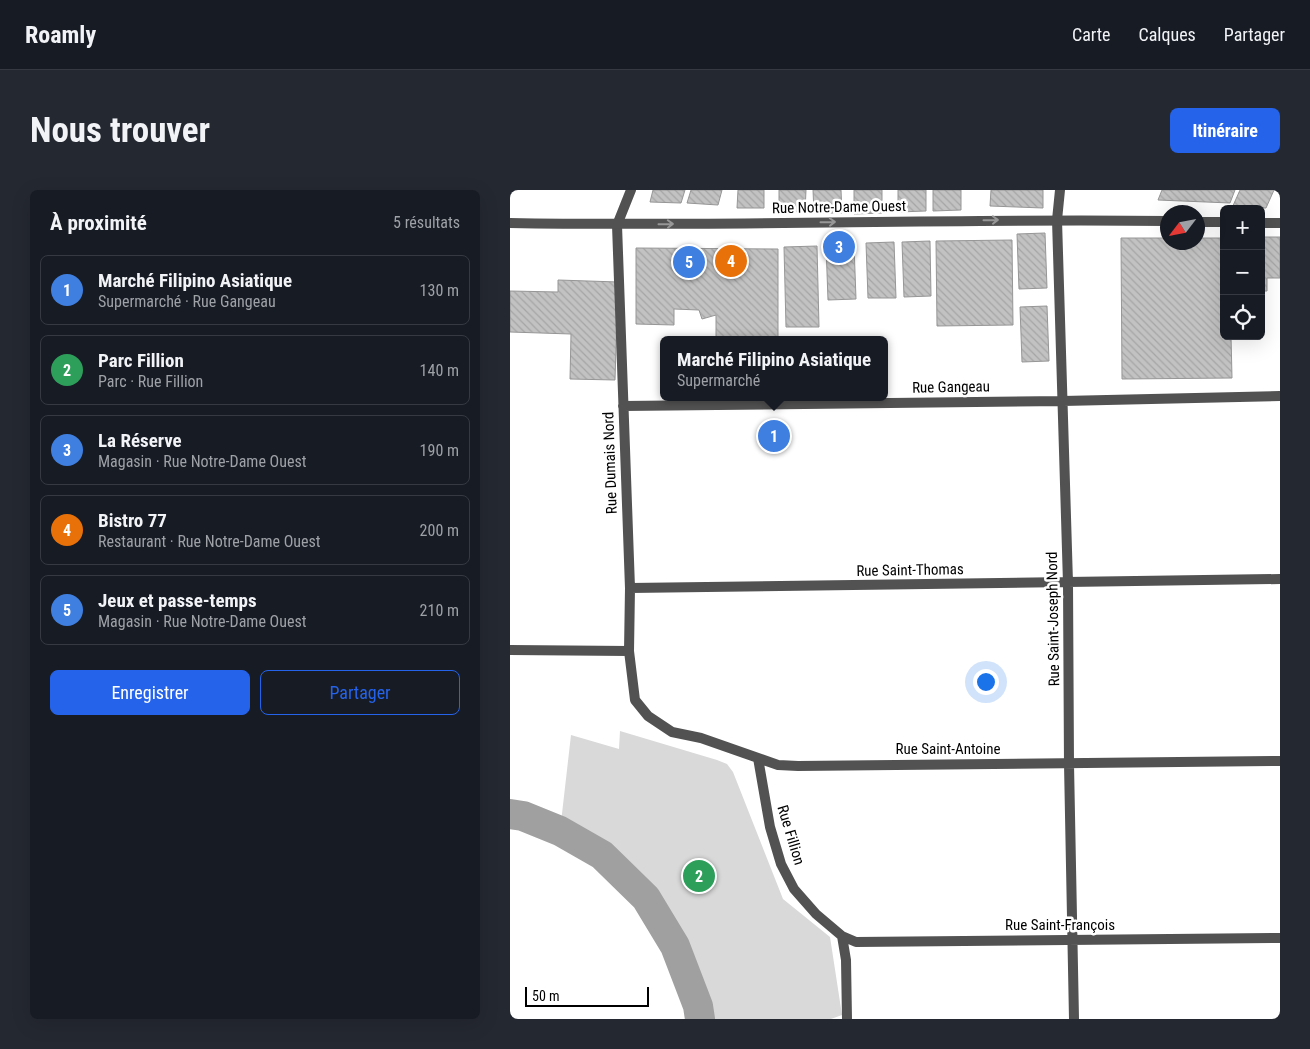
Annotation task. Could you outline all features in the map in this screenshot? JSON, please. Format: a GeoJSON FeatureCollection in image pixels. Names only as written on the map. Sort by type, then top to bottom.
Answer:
{"type":"FeatureCollection","features":[{"type":"Feature","properties":{"kind":"street"},"geometry":{"type":"LineString","coordinates":[[617,225],[631,190]]}},
{"type":"Feature","properties":{"kind":"street","name":"Rue Saint-Joseph Nord"},"geometry":{"type":"LineString","coordinates":[[1060,190],[1058,220],[1068,583],[1074,1019]]}},
{"type":"Feature","properties":{"kind":"street","name":"Rue Notre-Dame Ouest"},"geometry":{"type":"LineString","coordinates":[[510,224],[617,225],[1058,220],[1160,221]]}},
{"type":"Feature","properties":{"kind":"street"},"geometry":{"type":"LineString","coordinates":[[1205,222],[1220,222]]}},
{"type":"Feature","properties":{"kind":"street"},"geometry":{"type":"LineString","coordinates":[[1265,223],[1280,223]]}},
{"type":"Feature","properties":{"kind":"street","name":"Rue Dumais Nord"},"geometry":{"type":"LineString","coordinates":[[617,225],[630,588],[629,652],[635,700]]}},
{"type":"Feature","properties":{"kind":"street","name":"Rue Gangeau"},"geometry":{"type":"LineString","coordinates":[[623,406],[1064,401],[1280,396]]}},
{"type":"Feature","properties":{"kind":"street","name":"Rue Saint-Thomas"},"geometry":{"type":"LineString","coordinates":[[630,588],[1280,579]]}},
{"type":"Feature","properties":{"kind":"street"},"geometry":{"type":"LineString","coordinates":[[510,650],[629,652]]}},
{"type":"Feature","properties":{"kind":"street","name":"Rue Saint-Antoine"},"geometry":{"type":"LineString","coordinates":[[635,700],[648,716],[672,732],[701,738],[778,765],[1280,761]]}},
{"type":"Feature","properties":{"kind":"street","name":"Rue Fillion"},"geometry":{"type":"LineString","coordinates":[[758,758],[770,827],[782,864],[794,889],[816,914],[842,936]]}},
{"type":"Feature","properties":{"kind":"street"},"geometry":{"type":"LineString","coordinates":[[842,936],[846,960],[847,1019]]}},
{"type":"Feature","properties":{"kind":"street","name":"Rue Saint-François"},"geometry":{"type":"LineString","coordinates":[[842,936],[856,942],[1280,938]]}},
{"type":"Feature","properties":{"kind":"shaded area"},"geometry":{"type":"Polygon","coordinates":[[[620,731],[727,764],[733,772],[783,899],[830,937],[842,1015],[831,1019],[700,1019],[698,1006],[675,946],[646,898],[602,855],[560,831],[571,735],[619,749],[620,731]]]}},
{"type":"Feature","properties":{"kind":"building"},"geometry":{"type":"Polygon","coordinates":[[[653,190],[685,190],[681,203],[650,202],[653,190]]]}},
{"type":"Feature","properties":{"kind":"building"},"geometry":{"type":"Polygon","coordinates":[[[691,190],[722,190],[718,205],[687,203],[691,190]]]}},
{"type":"Feature","properties":{"kind":"building"},"geometry":{"type":"Polygon","coordinates":[[[738,190],[764,190],[764,208],[737,208],[738,190]]]}},
{"type":"Feature","properties":{"kind":"building"},"geometry":{"type":"Polygon","coordinates":[[[779,190],[806,190],[805,212],[779,211],[779,190]]]}},
{"type":"Feature","properties":{"kind":"building"},"geometry":{"type":"Polygon","coordinates":[[[813,190],[841,190],[842,213],[814,213],[813,190]]]}},
{"type":"Feature","properties":{"kind":"building"},"geometry":{"type":"Polygon","coordinates":[[[854,190],[882,190],[882,213],[854,214],[854,190]]]}},
{"type":"Feature","properties":{"kind":"building"},"geometry":{"type":"Polygon","coordinates":[[[898,190],[926,190],[926,211],[898,212],[898,190]]]}},
{"type":"Feature","properties":{"kind":"building"},"geometry":{"type":"Polygon","coordinates":[[[933,190],[961,190],[961,210],[933,211],[933,190]]]}},
{"type":"Feature","properties":{"kind":"building"},"geometry":{"type":"Polygon","coordinates":[[[991,190],[1043,190],[1043,208],[990,206],[991,190]]]}},
{"type":"Feature","properties":{"kind":"building"},"geometry":{"type":"Polygon","coordinates":[[[1162,190],[1235,190],[1230,203],[1158,200],[1162,190]]]}},
{"type":"Feature","properties":{"kind":"building"},"geometry":{"type":"Polygon","coordinates":[[[1240,190],[1274,190],[1266,208],[1265,205],[1233,205],[1240,190]]]}},
{"type":"Feature","properties":{"kind":"building"},"geometry":{"type":"Polygon","coordinates":[[[1045,233],[1047,288],[1019,289],[1017,234],[1045,233]]]}},
{"type":"Feature","properties":{"kind":"building"},"geometry":{"type":"Polygon","coordinates":[[[1265,237],[1280,237],[1280,278],[1267,278],[1267,291],[1265,291],[1265,237]]]}},
{"type":"Feature","properties":{"kind":"building"},"geometry":{"type":"Polygon","coordinates":[[[1121,238],[1160,238],[1160,250],[1205,250],[1205,238],[1220,238],[1220,340],[1231,340],[1232,378],[1122,379],[1121,238]]]}},
{"type":"Feature","properties":{"kind":"building"},"geometry":{"type":"Polygon","coordinates":[[[1012,240],[1013,325],[937,326],[936,241],[1012,240]]]}},
{"type":"Feature","properties":{"kind":"building"},"geometry":{"type":"Polygon","coordinates":[[[930,241],[931,296],[904,297],[902,242],[930,241]]]}},
{"type":"Feature","properties":{"kind":"building"},"geometry":{"type":"Polygon","coordinates":[[[894,242],[896,298],[868,298],[866,243],[894,242]]]}},
{"type":"Feature","properties":{"kind":"building"},"geometry":{"type":"Polygon","coordinates":[[[854,244],[856,299],[828,300],[826,245],[854,244]]]}},
{"type":"Feature","properties":{"kind":"building"},"geometry":{"type":"Polygon","coordinates":[[[817,246],[819,327],[786,327],[784,247],[817,246]]]}},
{"type":"Feature","properties":{"kind":"building"},"geometry":{"type":"Polygon","coordinates":[[[636,248],[778,249],[778,336],[716,336],[716,315],[702,319],[699,310],[674,309],[674,325],[636,324],[636,248]]]}},
{"type":"Feature","properties":{"kind":"building"},"geometry":{"type":"Polygon","coordinates":[[[558,280],[618,282],[615,380],[570,379],[571,334],[510,332],[510,291],[558,292],[558,280]]]}},
{"type":"Feature","properties":{"kind":"building"},"geometry":{"type":"Polygon","coordinates":[[[1047,306],[1049,361],[1022,362],[1020,307],[1047,306]]]}},
{"type":"Feature","properties":{"kind":"waterway"},"geometry":{"type":"LineString","coordinates":[[510,814],[523,816],[560,831],[602,855],[646,898],[675,946],[698,1006],[700,1019]]}},
{"type":"Feature","properties":{"kind":"place","name":"La Réserve"},"geometry":{"type":"Point","coordinates":[839,247]}},
{"type":"Feature","properties":{"kind":"place","name":"Bistro 77"},"geometry":{"type":"Point","coordinates":[731,261]}},
{"type":"Feature","properties":{"kind":"place","name":"Jeux et passe-temps"},"geometry":{"type":"Point","coordinates":[689,262]}},
{"type":"Feature","properties":{"kind":"place","name":"Marché Filipino Asiatique"},"geometry":{"type":"Point","coordinates":[774,436]}},
{"type":"Feature","properties":{"kind":"place","name":"Parc Fillion"},"geometry":{"type":"Point","coordinates":[699,876]}}]}
